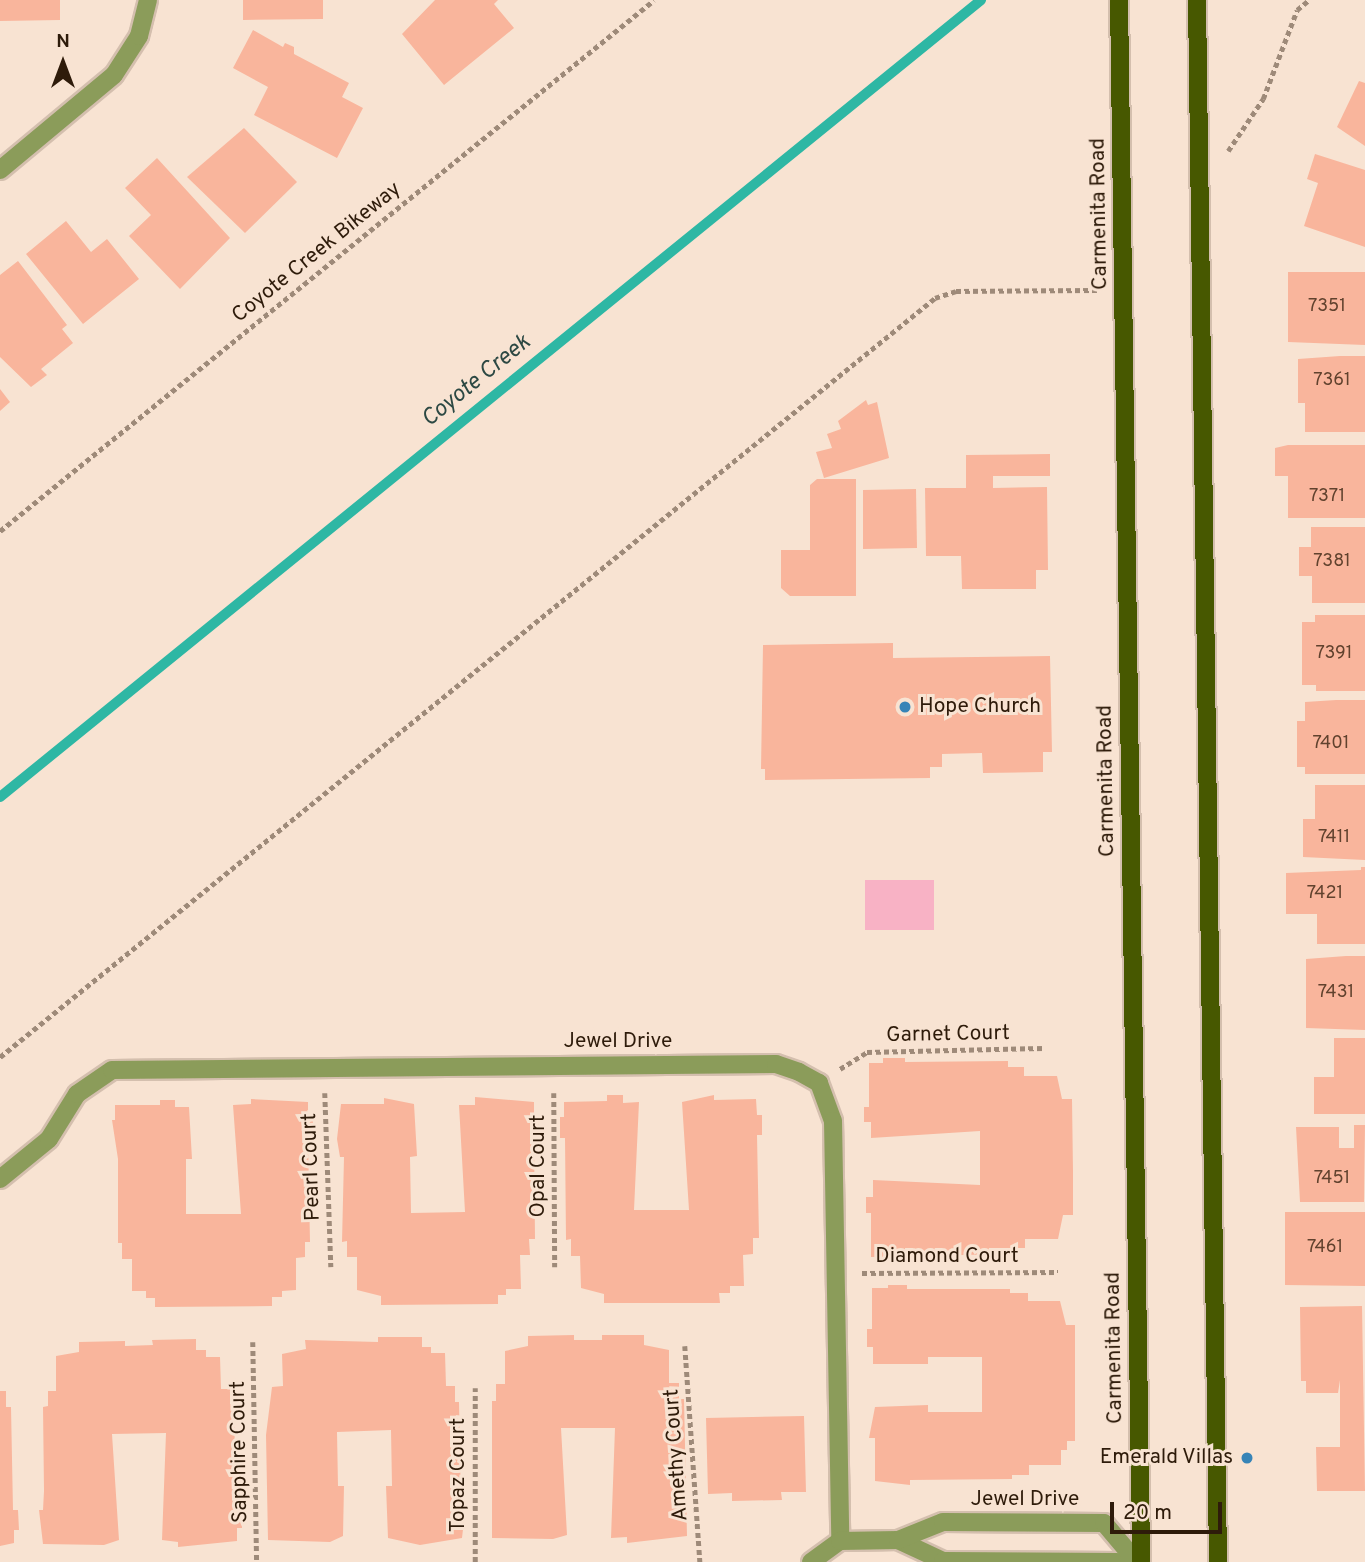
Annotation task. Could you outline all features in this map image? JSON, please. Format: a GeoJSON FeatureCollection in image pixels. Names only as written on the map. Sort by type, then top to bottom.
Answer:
{"type":"FeatureCollection","features":[{"type":"Feature","properties":{"kind":"main road","name":"Carmenita Road"},"geometry":{"type":"LineString","coordinates":[[1119,0],[1139,1562]]}},
{"type":"Feature","properties":{"kind":"main road"},"geometry":{"type":"LineString","coordinates":[[1197,0],[1218,1562]]}},
{"type":"Feature","properties":{"kind":"street"},"geometry":{"type":"LineString","coordinates":[[0,170],[114,75],[139,36],[148,0]]}},
{"type":"Feature","properties":{"kind":"street","name":"Jewel Drive"},"geometry":{"type":"LineString","coordinates":[[0,1179],[49,1139],[77,1094],[112,1070],[324,1066],[776,1065],[819,1083]]}},
{"type":"Feature","properties":{"kind":"street"},"geometry":{"type":"LineString","coordinates":[[811,1562],[841,1541],[833,1121],[819,1083]]}},
{"type":"Feature","properties":{"kind":"street","name":"Jewel Drive"},"geometry":{"type":"LineString","coordinates":[[841,1541],[898,1540],[943,1522],[1104,1523],[1139,1562]]}},
{"type":"Feature","properties":{"kind":"street","name":"Jewel Drive"},"geometry":{"type":"LineString","coordinates":[[898,1540],[943,1561],[1117,1562]]}},
{"type":"Feature","properties":{"kind":"path","name":"Coyote Creek Bikeway"},"geometry":{"type":"LineString","coordinates":[[0,531],[654,0]]}},
{"type":"Feature","properties":{"kind":"path"},"geometry":{"type":"LineString","coordinates":[[1200,192],[1263,99],[1297,10],[1310,0]]}},
{"type":"Feature","properties":{"kind":"path"},"geometry":{"type":"LineString","coordinates":[[0,1057],[935,298],[956,291],[1124,290]]}},
{"type":"Feature","properties":{"kind":"path","name":"Garnet Court"},"geometry":{"type":"LineString","coordinates":[[819,1083],[867,1052],[1045,1048]]}},
{"type":"Feature","properties":{"kind":"path","name":"Opal Court"},"geometry":{"type":"LineString","coordinates":[[554,1065],[555,1267]]}},
{"type":"Feature","properties":{"kind":"path","name":"Pearl Court"},"geometry":{"type":"LineString","coordinates":[[324,1066],[331,1267]]}},
{"type":"Feature","properties":{"kind":"path","name":"Diamond Court"},"geometry":{"type":"LineString","coordinates":[[836,1273],[1058,1272]]}},
{"type":"Feature","properties":{"kind":"path","name":"Sapphire Court"},"geometry":{"type":"LineString","coordinates":[[253,1342],[257,1562]]}},
{"type":"Feature","properties":{"kind":"path","name":"Amethy Court"},"geometry":{"type":"LineString","coordinates":[[685,1346],[700,1562]]}},
{"type":"Feature","properties":{"kind":"path","name":"Topaz Court"},"geometry":{"type":"LineString","coordinates":[[475,1388],[475,1562]]}},
{"type":"Feature","properties":{"kind":"shaded area"},"geometry":{"type":"Polygon","coordinates":[[[865,880],[934,880],[934,930],[865,930],[865,880]]]}},
{"type":"Feature","properties":{"kind":"building"},"geometry":{"type":"Polygon","coordinates":[[[0,0],[60,0],[60,20],[0,21],[0,0]]]}},
{"type":"Feature","properties":{"kind":"building"},"geometry":{"type":"Polygon","coordinates":[[[243,0],[323,0],[323,19],[243,20],[243,0]]]}},
{"type":"Feature","properties":{"kind":"building"},"geometry":{"type":"Polygon","coordinates":[[[435,0],[498,0],[494,4],[514,28],[444,85],[402,34],[435,0]]]}},
{"type":"Feature","properties":{"kind":"building"},"geometry":{"type":"Polygon","coordinates":[[[253,30],[283,47],[285,43],[294,47],[294,54],[349,83],[342,97],[363,108],[337,158],[254,115],[268,87],[233,68],[253,30]]]}},
{"type":"Feature","properties":{"kind":"building"},"geometry":{"type":"Polygon","coordinates":[[[1359,81],[1365,83],[1365,146],[1337,127],[1359,81]]]}},
{"type":"Feature","properties":{"kind":"building"},"geometry":{"type":"Polygon","coordinates":[[[244,128],[297,182],[245,233],[187,177],[244,128]]]}},
{"type":"Feature","properties":{"kind":"building"},"geometry":{"type":"Polygon","coordinates":[[[1315,154],[1365,170],[1365,247],[1304,226],[1318,183],[1307,179],[1315,154]]]}},
{"type":"Feature","properties":{"kind":"building"},"geometry":{"type":"Polygon","coordinates":[[[157,158],[230,238],[180,289],[129,236],[151,215],[125,188],[157,158]]]}},
{"type":"Feature","properties":{"kind":"building"},"geometry":{"type":"Polygon","coordinates":[[[66,221],[91,252],[107,239],[139,279],[83,324],[26,254],[66,221]]]}},
{"type":"Feature","properties":{"kind":"building"},"geometry":{"type":"Polygon","coordinates":[[[18,261],[67,325],[62,329],[73,343],[41,369],[47,375],[31,387],[0,357],[0,275],[18,261]]]}},
{"type":"Feature","properties":{"kind":"building"},"geometry":{"type":"Polygon","coordinates":[[[1288,272],[1365,272],[1365,345],[1288,342],[1288,272]]]}},
{"type":"Feature","properties":{"kind":"building"},"geometry":{"type":"Polygon","coordinates":[[[1365,356],[1365,432],[1305,432],[1305,403],[1298,403],[1298,359],[1365,356]]]}},
{"type":"Feature","properties":{"kind":"building"},"geometry":{"type":"Polygon","coordinates":[[[0,389],[10,402],[0,411],[0,389]]]}},
{"type":"Feature","properties":{"kind":"building"},"geometry":{"type":"Polygon","coordinates":[[[866,400],[868,405],[877,402],[889,458],[824,478],[816,452],[832,448],[827,434],[841,429],[838,421],[866,400]]]}},
{"type":"Feature","properties":{"kind":"building"},"geometry":{"type":"Polygon","coordinates":[[[1288,445],[1365,445],[1365,518],[1288,518],[1288,476],[1275,476],[1275,448],[1288,445]]]}},
{"type":"Feature","properties":{"kind":"building"},"geometry":{"type":"Polygon","coordinates":[[[1050,454],[1050,476],[993,476],[993,488],[1047,487],[1048,570],[1036,570],[1036,589],[962,589],[961,556],[926,556],[925,488],[966,488],[966,455],[1050,454]]]}},
{"type":"Feature","properties":{"kind":"building"},"geometry":{"type":"Polygon","coordinates":[[[817,479],[856,479],[856,596],[790,596],[781,588],[781,550],[810,550],[810,485],[817,479]]]}},
{"type":"Feature","properties":{"kind":"building"},"geometry":{"type":"Polygon","coordinates":[[[916,489],[917,548],[863,549],[863,490],[916,489]]]}},
{"type":"Feature","properties":{"kind":"building"},"geometry":{"type":"Polygon","coordinates":[[[1311,527],[1365,527],[1365,603],[1312,603],[1312,576],[1299,576],[1299,547],[1311,547],[1311,527]]]}},
{"type":"Feature","properties":{"kind":"building"},"geometry":{"type":"Polygon","coordinates":[[[1315,615],[1365,615],[1365,691],[1316,691],[1316,685],[1302,685],[1302,622],[1315,622],[1315,615]]]}},
{"type":"Feature","properties":{"kind":"building","name":"Hope Church"},"geometry":{"type":"Polygon","coordinates":[[[893,643],[893,658],[1050,656],[1052,752],[1043,752],[1043,772],[983,773],[982,753],[942,754],[942,767],[930,767],[930,778],[765,780],[765,769],[761,769],[763,645],[893,643]]]}},
{"type":"Feature","properties":{"kind":"building"},"geometry":{"type":"Polygon","coordinates":[[[1365,700],[1365,774],[1305,774],[1305,767],[1297,767],[1297,721],[1305,721],[1305,702],[1365,700]]]}},
{"type":"Feature","properties":{"kind":"building"},"geometry":{"type":"Polygon","coordinates":[[[1315,785],[1365,785],[1365,860],[1303,857],[1303,819],[1315,819],[1315,785]]]}},
{"type":"Feature","properties":{"kind":"building"},"geometry":{"type":"Polygon","coordinates":[[[1361,867],[1365,867],[1365,944],[1317,944],[1317,914],[1286,914],[1286,873],[1361,870],[1361,867]]]}},
{"type":"Feature","properties":{"kind":"building"},"geometry":{"type":"Polygon","coordinates":[[[1365,956],[1365,1030],[1306,1028],[1306,959],[1365,956]]]}},
{"type":"Feature","properties":{"kind":"building"},"geometry":{"type":"Polygon","coordinates":[[[1334,1038],[1365,1038],[1365,1114],[1314,1114],[1314,1077],[1334,1077],[1334,1038]]]}},
{"type":"Feature","properties":{"kind":"building"},"geometry":{"type":"Polygon","coordinates":[[[883,1058],[905,1058],[905,1062],[1008,1061],[1008,1067],[1024,1067],[1024,1076],[1057,1076],[1062,1099],[1072,1099],[1073,1172],[1073,1215],[1063,1215],[1058,1239],[1025,1239],[1025,1248],[1009,1248],[1009,1254],[871,1257],[871,1213],[866,1213],[866,1197],[873,1197],[873,1180],[980,1185],[980,1131],[871,1138],[871,1122],[864,1122],[864,1107],[869,1107],[869,1063],[883,1063],[883,1058]]]}},
{"type":"Feature","properties":{"kind":"building"},"geometry":{"type":"Polygon","coordinates":[[[607,1095],[623,1095],[623,1103],[639,1102],[634,1210],[689,1210],[682,1102],[714,1095],[714,1100],[756,1099],[757,1115],[762,1115],[762,1135],[757,1135],[759,1238],[753,1238],[753,1254],[743,1255],[744,1286],[730,1286],[730,1293],[719,1293],[720,1303],[604,1303],[604,1294],[581,1288],[580,1256],[571,1256],[571,1239],[566,1240],[565,1138],[560,1138],[560,1117],[564,1117],[564,1102],[607,1101],[607,1095]]]}},
{"type":"Feature","properties":{"kind":"building"},"geometry":{"type":"Polygon","coordinates":[[[475,1097],[534,1102],[534,1117],[538,1117],[539,1137],[534,1138],[535,1239],[529,1239],[530,1255],[520,1255],[521,1289],[506,1289],[506,1295],[498,1295],[498,1304],[381,1305],[381,1296],[357,1290],[357,1257],[347,1257],[347,1241],[342,1242],[344,1157],[340,1157],[337,1139],[341,1104],[384,1104],[384,1098],[414,1104],[417,1156],[410,1157],[411,1213],[465,1212],[459,1105],[475,1105],[475,1097]]]}},
{"type":"Feature","properties":{"kind":"building"},"geometry":{"type":"Polygon","coordinates":[[[251,1099],[308,1102],[308,1119],[313,1119],[313,1139],[308,1139],[310,1242],[305,1242],[305,1257],[296,1258],[296,1290],[282,1291],[282,1297],[272,1297],[272,1306],[155,1307],[155,1298],[146,1298],[146,1291],[132,1291],[132,1259],[122,1259],[122,1243],[118,1243],[118,1159],[112,1120],[115,1120],[115,1105],[160,1105],[160,1100],[175,1100],[175,1107],[189,1107],[192,1159],[186,1159],[186,1214],[241,1214],[233,1105],[251,1104],[251,1099]]]}},
{"type":"Feature","properties":{"kind":"building"},"geometry":{"type":"Polygon","coordinates":[[[1354,1125],[1365,1125],[1364,1202],[1300,1202],[1296,1127],[1339,1127],[1339,1148],[1354,1148],[1354,1125]]]}},
{"type":"Feature","properties":{"kind":"building"},"geometry":{"type":"Polygon","coordinates":[[[1285,1212],[1365,1212],[1365,1286],[1285,1285],[1285,1212]]]}},
{"type":"Feature","properties":{"kind":"building"},"geometry":{"type":"Polygon","coordinates":[[[888,1285],[907,1285],[907,1289],[1010,1289],[1010,1293],[1028,1293],[1028,1301],[1060,1301],[1066,1325],[1075,1325],[1075,1441],[1067,1441],[1067,1450],[1061,1450],[1061,1465],[1029,1465],[1029,1475],[1012,1475],[1012,1479],[910,1480],[910,1485],[875,1481],[875,1438],[869,1438],[875,1407],[928,1405],[928,1412],[982,1412],[982,1357],[928,1357],[928,1364],[873,1364],[873,1347],[867,1347],[867,1329],[872,1329],[872,1288],[888,1288],[888,1285]]]}},
{"type":"Feature","properties":{"kind":"building"},"geometry":{"type":"Polygon","coordinates":[[[1362,1306],[1365,1491],[1317,1491],[1316,1447],[1340,1447],[1340,1380],[1338,1393],[1306,1393],[1306,1381],[1301,1381],[1300,1307],[1362,1306]]]}},
{"type":"Feature","properties":{"kind":"building"},"geometry":{"type":"Polygon","coordinates":[[[574,1335],[574,1340],[602,1340],[602,1335],[644,1335],[644,1345],[669,1350],[669,1383],[679,1383],[679,1399],[684,1399],[687,1536],[627,1543],[627,1537],[611,1538],[615,1428],[561,1428],[567,1535],[553,1539],[492,1538],[492,1401],[496,1401],[496,1384],[505,1384],[505,1351],[528,1346],[528,1336],[574,1335]]]}},
{"type":"Feature","properties":{"kind":"building"},"geometry":{"type":"Polygon","coordinates":[[[378,1337],[422,1337],[422,1347],[431,1347],[431,1353],[445,1353],[446,1386],[455,1386],[455,1402],[459,1402],[461,1505],[466,1504],[462,1538],[420,1545],[388,1538],[386,1486],[392,1486],[391,1430],[337,1432],[338,1486],[344,1486],[343,1536],[330,1542],[268,1540],[266,1435],[272,1387],[283,1386],[282,1354],[306,1349],[305,1340],[378,1342],[378,1337]]]}},
{"type":"Feature","properties":{"kind":"building"},"geometry":{"type":"Polygon","coordinates":[[[196,1339],[196,1350],[206,1350],[206,1357],[220,1357],[221,1389],[230,1389],[230,1404],[234,1404],[236,1507],[241,1507],[242,1528],[237,1528],[237,1541],[178,1547],[178,1542],[162,1540],[166,1433],[112,1434],[119,1540],[104,1545],[43,1544],[39,1510],[43,1510],[44,1491],[43,1407],[48,1406],[48,1391],[56,1391],[56,1356],[79,1352],[79,1342],[125,1341],[125,1346],[153,1345],[152,1340],[196,1339]]]}},
{"type":"Feature","properties":{"kind":"building"},"geometry":{"type":"Polygon","coordinates":[[[0,1391],[6,1391],[6,1407],[11,1407],[13,1510],[18,1510],[19,1530],[14,1530],[14,1543],[0,1546],[0,1391]]]}},
{"type":"Feature","properties":{"kind":"building"},"geometry":{"type":"Polygon","coordinates":[[[804,1416],[806,1492],[781,1492],[782,1500],[732,1501],[732,1493],[708,1494],[706,1418],[804,1416]]]}},
{"type":"Feature","properties":{"kind":"waterway","name":"Coyote Creek"},"geometry":{"type":"LineString","coordinates":[[0,797],[981,0]]}},
{"type":"Feature","properties":{"kind":"place","name":"Hope Church"},"geometry":{"type":"Point","coordinates":[905,707]}},
{"type":"Feature","properties":{"kind":"place","name":"Emerald Villas"},"geometry":{"type":"Point","coordinates":[1247,1458]}}]}
